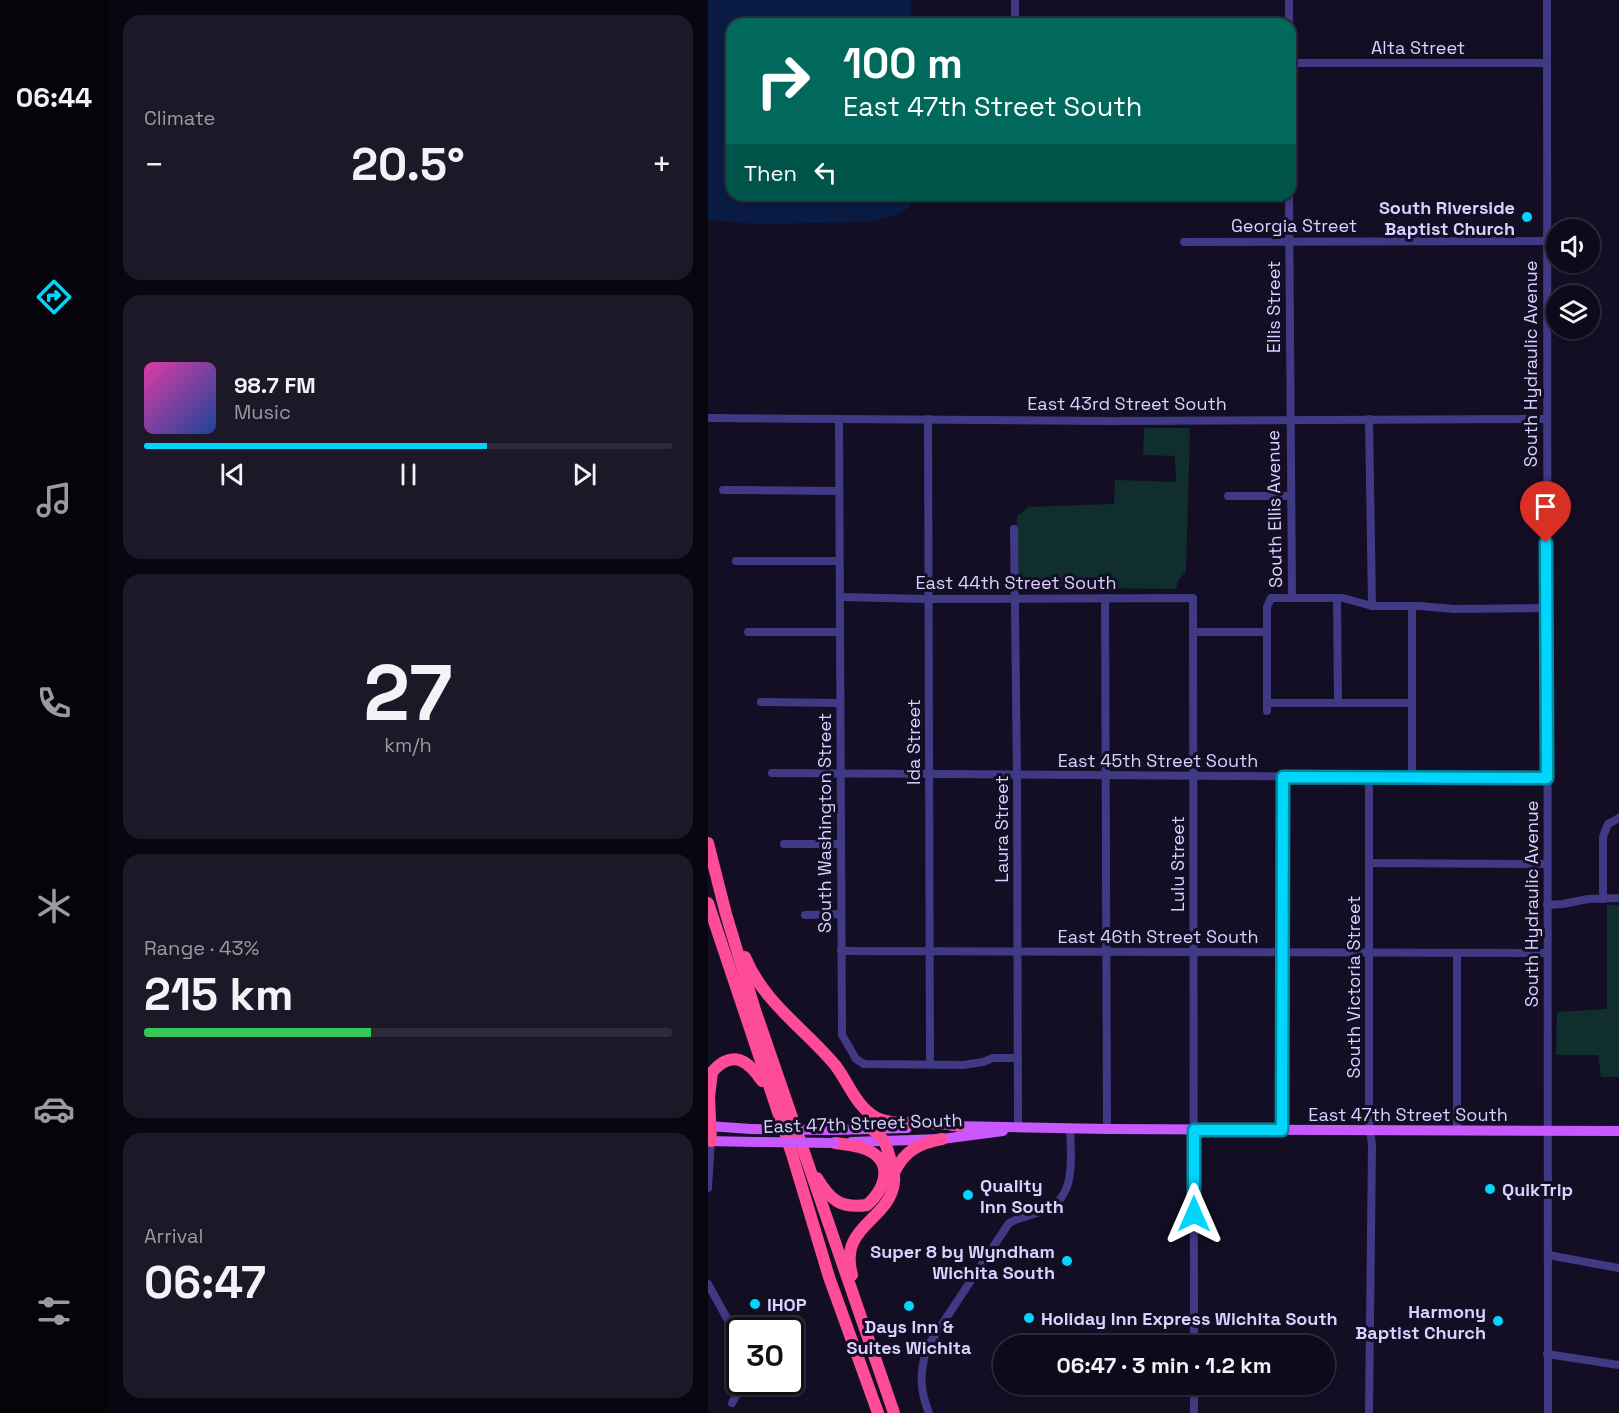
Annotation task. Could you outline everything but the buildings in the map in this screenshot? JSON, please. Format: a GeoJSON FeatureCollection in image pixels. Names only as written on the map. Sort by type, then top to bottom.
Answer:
{"type":"FeatureCollection","features":[{"type":"Feature","properties":{"kind":"highway"},"geometry":{"type":"LineString","coordinates":[[708,843],[726,914],[755,1010],[894,1413]]}},
{"type":"Feature","properties":{"kind":"highway"},"geometry":{"type":"LineString","coordinates":[[708,903],[792,1154],[829,1277],[878,1413]]}},
{"type":"Feature","properties":{"kind":"highway"},"geometry":{"type":"LineString","coordinates":[[726,914],[748,964],[773,1001],[837,1067],[854,1095],[870,1113],[890,1122],[945,1122],[958,1126]]}},
{"type":"Feature","properties":{"kind":"highway"},"geometry":{"type":"LineString","coordinates":[[710,1142],[709,1097],[712,1072],[725,1060],[745,1061],[753,1067],[772,1097]]}},
{"type":"Feature","properties":{"kind":"highway"},"geometry":{"type":"LineString","coordinates":[[870,1346],[849,1264],[850,1250],[860,1232],[886,1202],[894,1184],[894,1173],[885,1141],[872,1129]]}},
{"type":"Feature","properties":{"kind":"highway"},"geometry":{"type":"LineString","coordinates":[[894,1173],[902,1158],[912,1149],[929,1141],[942,1139]]}},
{"type":"Feature","properties":{"kind":"highway"},"geometry":{"type":"LineString","coordinates":[[804,1156],[825,1190],[836,1201],[847,1206],[867,1205],[880,1192],[885,1172],[883,1164],[878,1157],[865,1149],[835,1143]]}},
{"type":"Feature","properties":{"kind":"main road","name":"East 47th Street South"},"geometry":{"type":"LineString","coordinates":[[709,1126],[832,1130],[958,1126],[1194,1130],[1619,1131]]}},
{"type":"Feature","properties":{"kind":"main road","name":"East 47th Street South"},"geometry":{"type":"LineString","coordinates":[[710,1142],[835,1143],[942,1139],[1018,1128]]}},
{"type":"Feature","properties":{"kind":"street"},"geometry":{"type":"LineString","coordinates":[[1014,0],[1015,18]]}},
{"type":"Feature","properties":{"kind":"street"},"geometry":{"type":"LineString","coordinates":[[1288,0],[1288,18]]}},
{"type":"Feature","properties":{"kind":"street","name":"South Hydraulic Avenue"},"geometry":{"type":"LineString","coordinates":[[1547,0],[1547,219]]}},
{"type":"Feature","properties":{"kind":"street","name":"Alta Street"},"geometry":{"type":"LineString","coordinates":[[1296,63],[1547,63]]}},
{"type":"Feature","properties":{"kind":"street","name":"Ellis Street"},"geometry":{"type":"LineString","coordinates":[[1289,201],[1289,420]]}},
{"type":"Feature","properties":{"kind":"street","name":"Georgia Street"},"geometry":{"type":"LineString","coordinates":[[1184,242],[1546,241]]}},
{"type":"Feature","properties":{"kind":"street","name":"South Hydraulic Avenue"},"geometry":{"type":"LineString","coordinates":[[1547,273],[1548,1413]]}},
{"type":"Feature","properties":{"kind":"street","name":"East 43rd Street South"},"geometry":{"type":"LineString","coordinates":[[708,418],[1547,419]]}},
{"type":"Feature","properties":{"kind":"street","name":"South Washington Street"},"geometry":{"type":"LineString","coordinates":[[839,419],[842,1035],[856,1059],[864,1064],[963,1065],[993,1058],[1018,1058]]}},
{"type":"Feature","properties":{"kind":"street","name":"Ida Street"},"geometry":{"type":"LineString","coordinates":[[928,419],[930,1064]]}},
{"type":"Feature","properties":{"kind":"street"},"geometry":{"type":"LineString","coordinates":[[1369,419],[1372,606]]}},
{"type":"Feature","properties":{"kind":"street","name":"South Ellis Avenue"},"geometry":{"type":"LineString","coordinates":[[1289,420],[1291,430],[1292,597],[1271,598],[1267,608],[1267,707],[1338,703]]}},
{"type":"Feature","properties":{"kind":"street"},"geometry":{"type":"LineString","coordinates":[[723,490],[839,491]]}},
{"type":"Feature","properties":{"kind":"street"},"geometry":{"type":"LineString","coordinates":[[1228,496],[1291,496]]}},
{"type":"Feature","properties":{"kind":"street","name":"Laura Street"},"geometry":{"type":"LineString","coordinates":[[1014,529],[1018,1128]]}},
{"type":"Feature","properties":{"kind":"street"},"geometry":{"type":"LineString","coordinates":[[736,561],[839,561]]}},
{"type":"Feature","properties":{"kind":"street","name":"East 44th Street South"},"geometry":{"type":"LineString","coordinates":[[840,597],[1193,598]]}},
{"type":"Feature","properties":{"kind":"street"},"geometry":{"type":"LineString","coordinates":[[1292,597],[1337,598],[1354,600],[1372,606],[1454,609],[1546,608]]}},
{"type":"Feature","properties":{"kind":"street"},"geometry":{"type":"LineString","coordinates":[[1106,598],[1107,1129]]}},
{"type":"Feature","properties":{"kind":"street","name":"Lulu Street"},"geometry":{"type":"LineString","coordinates":[[1193,598],[1194,1335]]}},
{"type":"Feature","properties":{"kind":"street"},"geometry":{"type":"LineString","coordinates":[[1337,598],[1338,703],[1412,703]]}},
{"type":"Feature","properties":{"kind":"street"},"geometry":{"type":"LineString","coordinates":[[1412,606],[1412,777]]}},
{"type":"Feature","properties":{"kind":"street"},"geometry":{"type":"LineString","coordinates":[[748,632],[840,632]]}},
{"type":"Feature","properties":{"kind":"street"},"geometry":{"type":"LineString","coordinates":[[1194,632],[1266,632]]}},
{"type":"Feature","properties":{"kind":"street"},"geometry":{"type":"LineString","coordinates":[[761,702],[840,703]]}},
{"type":"Feature","properties":{"kind":"street","name":"East 45th Street South"},"geometry":{"type":"LineString","coordinates":[[772,773],[1547,778]]}},
{"type":"Feature","properties":{"kind":"street"},"geometry":{"type":"LineString","coordinates":[[1282,1130],[1283,777]]}},
{"type":"Feature","properties":{"kind":"street","name":"South Victoria Street"},"geometry":{"type":"LineString","coordinates":[[1369,777],[1370,1130],[1372,1153],[1369,1413]]}},
{"type":"Feature","properties":{"kind":"street"},"geometry":{"type":"LineString","coordinates":[[1603,899],[1603,837],[1608,824],[1618,819]]}},
{"type":"Feature","properties":{"kind":"street"},"geometry":{"type":"LineString","coordinates":[[784,844],[840,844]]}},
{"type":"Feature","properties":{"kind":"street"},"geometry":{"type":"LineString","coordinates":[[1369,863],[1547,864]]}},
{"type":"Feature","properties":{"kind":"street"},"geometry":{"type":"LineString","coordinates":[[1547,905],[1588,899],[1619,898]]}},
{"type":"Feature","properties":{"kind":"street"},"geometry":{"type":"LineString","coordinates":[[805,915],[841,914]]}},
{"type":"Feature","properties":{"kind":"street","name":"East 46th Street South"},"geometry":{"type":"LineString","coordinates":[[841,951],[1547,953]]}},
{"type":"Feature","properties":{"kind":"street"},"geometry":{"type":"LineString","coordinates":[[1457,953],[1457,1130]]}},
{"type":"Feature","properties":{"kind":"street"},"geometry":{"type":"LineString","coordinates":[[928,1413],[920,1383],[921,1365],[927,1347],[1009,1223],[1023,1216],[1045,1210],[1056,1204],[1064,1194],[1069,1183],[1071,1162],[1070,1129]]}},
{"type":"Feature","properties":{"kind":"street"},"geometry":{"type":"LineString","coordinates":[[708,1188],[710,1142]]}},
{"type":"Feature","properties":{"kind":"street"},"geometry":{"type":"LineString","coordinates":[[1548,1255],[1619,1268]]}},
{"type":"Feature","properties":{"kind":"street"},"geometry":{"type":"LineString","coordinates":[[708,1284],[726,1317]]}},
{"type":"Feature","properties":{"kind":"street"},"geometry":{"type":"LineString","coordinates":[[1547,1354],[1619,1365]]}},
{"type":"Feature","properties":{"kind":"street"},"geometry":{"type":"LineString","coordinates":[[732,1403],[737,1395]]}},
{"type":"Feature","properties":{"kind":"street"},"geometry":{"type":"LineString","coordinates":[[1194,1395],[1194,1413]]}},
{"type":"Feature","properties":{"kind":"green space"},"geometry":{"type":"Polygon","coordinates":[[[1144,428],[1190,428],[1186,571],[1178,581],[1176,589],[1016,587],[1017,516],[1029,507],[1114,504],[1115,480],[1176,482],[1175,456],[1143,455],[1144,428]]]}},
{"type":"Feature","properties":{"kind":"green space"},"geometry":{"type":"Polygon","coordinates":[[[1607,905],[1619,905],[1619,1077],[1601,1077],[1598,1055],[1556,1055],[1557,1012],[1607,1009],[1607,905]]]}},
{"type":"Feature","properties":{"kind":"water"},"geometry":{"type":"Polygon","coordinates":[[[708,0],[911,0],[911,18],[726,18],[726,201],[910,201],[910,207],[899,214],[871,222],[755,224],[708,220],[708,0]]]}},
{"type":"Feature","properties":{"kind":"place","name":"South Riverside Baptist Church"},"geometry":{"type":"Point","coordinates":[1527,217]}},
{"type":"Feature","properties":{"kind":"place","name":"QuikTrip"},"geometry":{"type":"Point","coordinates":[1490,1189]}},
{"type":"Feature","properties":{"kind":"place","name":"Quality Inn South"},"geometry":{"type":"Point","coordinates":[968,1195]}},
{"type":"Feature","properties":{"kind":"place","name":"Super 8 by Wyndham Wichita South"},"geometry":{"type":"Point","coordinates":[1067,1261]}},
{"type":"Feature","properties":{"kind":"place","name":"IHOP"},"geometry":{"type":"Point","coordinates":[755,1304]}},
{"type":"Feature","properties":{"kind":"place","name":"Days Inn & Suites Wichita"},"geometry":{"type":"Point","coordinates":[909,1306]}},
{"type":"Feature","properties":{"kind":"place","name":"Holiday Inn Express Wichita South"},"geometry":{"type":"Point","coordinates":[1029,1318]}},
{"type":"Feature","properties":{"kind":"place","name":"Harmony Baptist Church"},"geometry":{"type":"Point","coordinates":[1498,1321]}},
{"type":"Feature","properties":{"kind":"route"},"geometry":{"type":"LineString","coordinates":[[1194,1214],[1194,1130],[1282,1130],[1283,777],[1547,778],[1546,543]]}}]}
